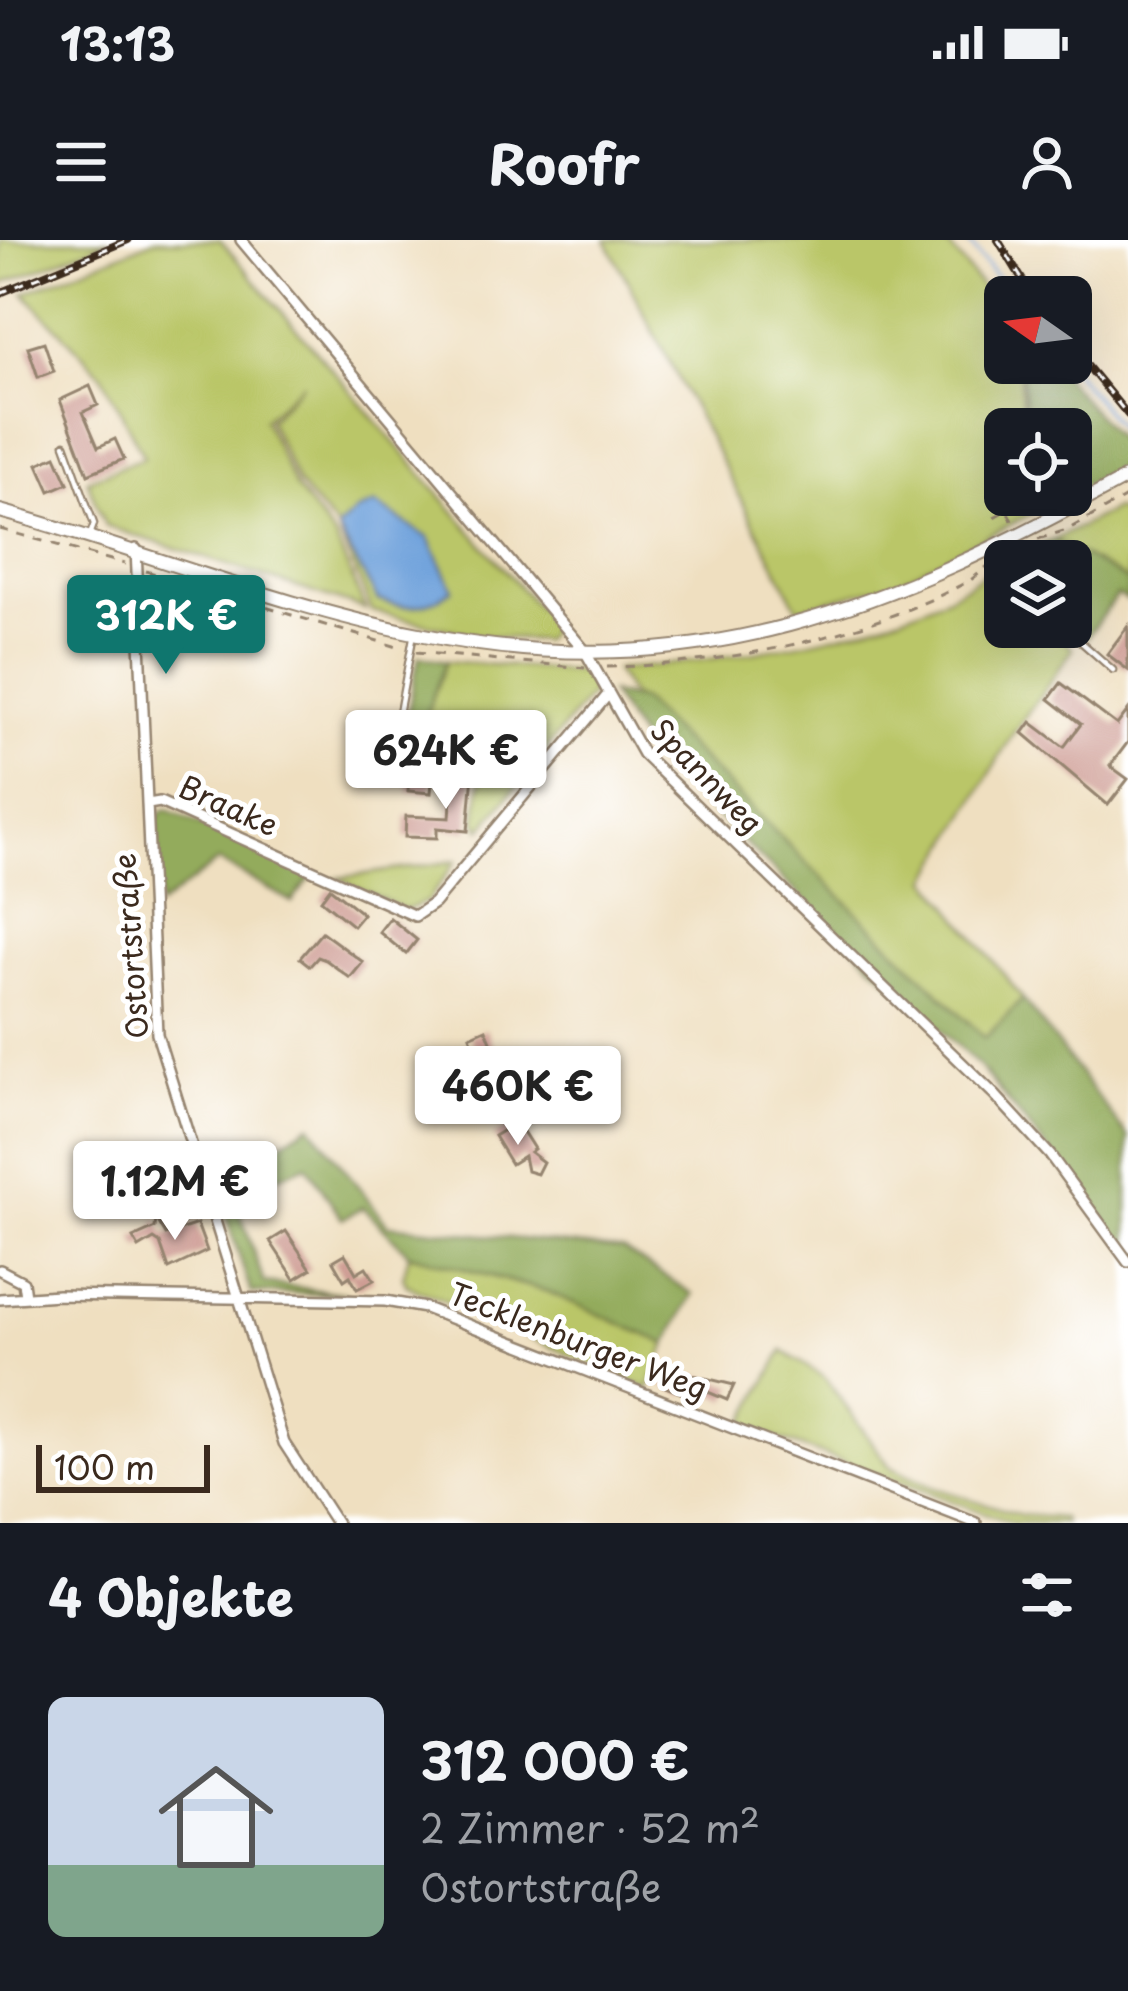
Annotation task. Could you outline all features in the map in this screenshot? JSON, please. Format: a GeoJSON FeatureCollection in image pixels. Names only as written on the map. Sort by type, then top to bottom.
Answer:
{"type":"FeatureCollection","features":[{"type":"Feature","properties":{"kind":"street","name":"Spannweg"},"geometry":{"type":"LineString","coordinates":[[241,240],[585,651],[606,697],[643,754],[995,1095],[1050,1155],[1128,1262]]}},
{"type":"Feature","properties":{"kind":"street"},"geometry":{"type":"LineString","coordinates":[[1027,540],[1128,477]]}},
{"type":"Feature","properties":{"kind":"street"},"geometry":{"type":"LineString","coordinates":[[0,511],[414,633],[585,651],[694,644],[799,624],[984,562]]}},
{"type":"Feature","properties":{"kind":"street","name":"Ostortstraße"},"geometry":{"type":"LineString","coordinates":[[136,549],[158,1034],[284,1443],[335,1523]]}},
{"type":"Feature","properties":{"kind":"street","name":"Braake"},"geometry":{"type":"LineString","coordinates":[[148,804],[160,802],[415,916],[434,903],[606,697]]}},
{"type":"Feature","properties":{"kind":"street"},"geometry":{"type":"LineString","coordinates":[[0,1270],[23,1282],[25,1296]]}},
{"type":"Feature","properties":{"kind":"street","name":"Tecklenburger Weg"},"geometry":{"type":"LineString","coordinates":[[0,1300],[25,1296],[386,1301],[425,1308],[976,1523]]}},
{"type":"Feature","properties":{"kind":"lane"},"geometry":{"type":"LineString","coordinates":[[65,444],[94,524],[90,535]]}},
{"type":"Feature","properties":{"kind":"lane"},"geometry":{"type":"LineString","coordinates":[[399,769],[397,724],[414,633]]}},
{"type":"Feature","properties":{"kind":"lane"},"geometry":{"type":"LineString","coordinates":[[1088,648],[1113,670]]}},
{"type":"Feature","properties":{"kind":"path"},"geometry":{"type":"LineString","coordinates":[[1042,540],[1128,496]]}},
{"type":"Feature","properties":{"kind":"path"},"geometry":{"type":"LineString","coordinates":[[994,517],[1007,509],[1015,528]]}},
{"type":"Feature","properties":{"kind":"path"},"geometry":{"type":"LineString","coordinates":[[0,529],[411,651],[592,668],[711,658],[826,634],[920,603],[984,570]]}},
{"type":"Feature","properties":{"kind":"green space"},"geometry":{"type":"Polygon","coordinates":[[[0,240],[109,240],[0,285],[0,240]]]}},
{"type":"Feature","properties":{"kind":"green space"},"geometry":{"type":"Polygon","coordinates":[[[154,240],[220,240],[547,619],[551,630],[543,641],[473,635],[372,611],[337,529],[298,484],[269,420],[303,383],[264,419],[295,487],[335,538],[365,609],[105,526],[87,480],[144,457],[102,375],[24,293],[154,240]]]}},
{"type":"Feature","properties":{"kind":"green space"},"geometry":{"type":"Polygon","coordinates":[[[606,240],[944,240],[984,290],[984,384],[1020,384],[1023,408],[984,408],[984,516],[1027,516],[897,582],[798,609],[606,240]]]}},
{"type":"Feature","properties":{"kind":"green space"},"geometry":{"type":"Polygon","coordinates":[[[1023,384],[1070,384],[1091,408],[1025,408],[1023,384]]]}},
{"type":"Feature","properties":{"kind":"green space"},"geometry":{"type":"Polygon","coordinates":[[[1092,409],[1128,450],[1128,461],[1092,481],[1092,409]]]}},
{"type":"Feature","properties":{"kind":"green space"},"geometry":{"type":"Polygon","coordinates":[[[1115,509],[1128,517],[1128,581],[1092,561],[1092,540],[1054,540],[1115,509]]]}},
{"type":"Feature","properties":{"kind":"green space"},"geometry":{"type":"Polygon","coordinates":[[[1092,561],[1128,581],[1128,601],[1117,595],[1092,630],[1092,561]]]}},
{"type":"Feature","properties":{"kind":"green space"},"geometry":{"type":"Polygon","coordinates":[[[984,572],[984,648],[1073,649],[1014,732],[929,879],[1023,999],[985,1039],[629,693],[615,670],[706,660],[814,640],[917,610],[984,572]]]}},
{"type":"Feature","properties":{"kind":"green space"},"geometry":{"type":"Polygon","coordinates":[[[419,656],[446,661],[424,720],[407,717],[419,656]]]}},
{"type":"Feature","properties":{"kind":"green space"},"geometry":{"type":"Polygon","coordinates":[[[446,661],[583,672],[594,690],[482,829],[476,822],[481,781],[466,722],[424,720],[446,661]]]}},
{"type":"Feature","properties":{"kind":"green space"},"geometry":{"type":"Polygon","coordinates":[[[610,693],[641,700],[985,1038],[1023,999],[1128,1137],[1128,1248],[978,1065],[647,750],[610,693]]]}},
{"type":"Feature","properties":{"kind":"green space"},"geometry":{"type":"Polygon","coordinates":[[[166,809],[312,876],[292,902],[218,861],[159,906],[157,816],[166,809]]]}},
{"type":"Feature","properties":{"kind":"green space"},"geometry":{"type":"Polygon","coordinates":[[[456,861],[428,901],[406,910],[338,878],[456,861]]]}},
{"type":"Feature","properties":{"kind":"green space"},"geometry":{"type":"Polygon","coordinates":[[[310,1124],[388,1225],[623,1250],[693,1294],[667,1344],[546,1291],[409,1254],[363,1207],[342,1219],[307,1165],[234,1194],[264,1283],[347,1294],[251,1293],[216,1184],[310,1124]]]}},
{"type":"Feature","properties":{"kind":"green space"},"geometry":{"type":"Polygon","coordinates":[[[409,1254],[546,1291],[667,1344],[649,1389],[407,1285],[403,1277],[409,1254]]]}},
{"type":"Feature","properties":{"kind":"green space"},"geometry":{"type":"Polygon","coordinates":[[[783,1351],[825,1378],[890,1467],[932,1487],[1021,1515],[1063,1518],[1064,1523],[1013,1523],[742,1426],[783,1351]]]}},
{"type":"Feature","properties":{"kind":"water"},"geometry":{"type":"Polygon","coordinates":[[[376,504],[429,538],[453,589],[417,606],[378,600],[337,529],[357,511],[376,504]]]}},
{"type":"Feature","properties":{"kind":"building"},"geometry":{"type":"Polygon","coordinates":[[[44,342],[54,371],[38,377],[28,347],[44,342]]]}},
{"type":"Feature","properties":{"kind":"building"},"geometry":{"type":"Polygon","coordinates":[[[90,386],[98,405],[83,412],[98,447],[115,439],[124,459],[88,474],[60,400],[90,386]]]}},
{"type":"Feature","properties":{"kind":"building"},"geometry":{"type":"Polygon","coordinates":[[[56,456],[68,483],[50,491],[38,464],[56,456]]]}},
{"type":"Feature","properties":{"kind":"building"},"geometry":{"type":"Polygon","coordinates":[[[1128,626],[1128,670],[1107,654],[1128,626]]]}},
{"type":"Feature","properties":{"kind":"building"},"geometry":{"type":"Polygon","coordinates":[[[1061,683],[1117,725],[1128,710],[1128,742],[1110,766],[1128,779],[1108,805],[1023,733],[1031,722],[1064,747],[1081,724],[1049,699],[1061,683]]]}},
{"type":"Feature","properties":{"kind":"building"},"geometry":{"type":"Polygon","coordinates":[[[412,728],[459,731],[457,756],[434,754],[431,793],[408,791],[412,728]]]}},
{"type":"Feature","properties":{"kind":"building"},"geometry":{"type":"Polygon","coordinates":[[[453,772],[473,774],[468,831],[437,828],[437,838],[405,837],[406,816],[450,818],[453,772]]]}},
{"type":"Feature","properties":{"kind":"building"},"geometry":{"type":"Polygon","coordinates":[[[330,888],[363,914],[353,926],[321,900],[330,888]]]}},
{"type":"Feature","properties":{"kind":"building"},"geometry":{"type":"Polygon","coordinates":[[[390,918],[417,940],[406,954],[379,932],[390,918]]]}},
{"type":"Feature","properties":{"kind":"building"},"geometry":{"type":"Polygon","coordinates":[[[322,932],[363,962],[350,978],[326,960],[318,957],[310,966],[300,958],[322,932]]]}},
{"type":"Feature","properties":{"kind":"building"},"geometry":{"type":"Polygon","coordinates":[[[486,1029],[499,1062],[483,1068],[470,1036],[486,1029]]]}},
{"type":"Feature","properties":{"kind":"building"},"geometry":{"type":"Polygon","coordinates":[[[543,1058],[558,1082],[534,1097],[541,1108],[525,1118],[503,1084],[543,1058]]]}},
{"type":"Feature","properties":{"kind":"building"},"geometry":{"type":"Polygon","coordinates":[[[517,1122],[534,1149],[530,1152],[543,1162],[537,1174],[527,1171],[524,1156],[511,1164],[494,1136],[517,1122]]]}},
{"type":"Feature","properties":{"kind":"building"},"geometry":{"type":"Polygon","coordinates":[[[156,1218],[166,1235],[197,1224],[207,1251],[169,1269],[160,1243],[154,1239],[139,1248],[133,1238],[155,1228],[156,1218]]]}},
{"type":"Feature","properties":{"kind":"building"},"geometry":{"type":"Polygon","coordinates":[[[286,1231],[311,1269],[295,1279],[270,1241],[286,1231]]]}},
{"type":"Feature","properties":{"kind":"building"},"geometry":{"type":"Polygon","coordinates":[[[345,1254],[356,1273],[366,1267],[374,1280],[357,1289],[350,1276],[344,1280],[333,1261],[345,1254]]]}},
{"type":"Feature","properties":{"kind":"building"},"geometry":{"type":"Polygon","coordinates":[[[668,1375],[689,1384],[685,1395],[663,1386],[668,1375]]]}},
{"type":"Feature","properties":{"kind":"building"},"geometry":{"type":"Polygon","coordinates":[[[693,1375],[734,1385],[727,1400],[689,1384],[693,1375]]]}},
{"type":"Feature","properties":{"kind":"waterway"},"geometry":{"type":"LineString","coordinates":[[966,240],[996,276]]}},
{"type":"Feature","properties":{"kind":"waterway"},"geometry":{"type":"LineString","coordinates":[[1084,384],[1128,438]]}},
{"type":"Feature","properties":{"kind":"railway"},"geometry":{"type":"LineString","coordinates":[[0,293],[128,240]]}},
{"type":"Feature","properties":{"kind":"railway"},"geometry":{"type":"LineString","coordinates":[[998,240],[1020,276]]}},
{"type":"Feature","properties":{"kind":"railway"},"geometry":{"type":"LineString","coordinates":[[1092,371],[1128,415]]}}]}
